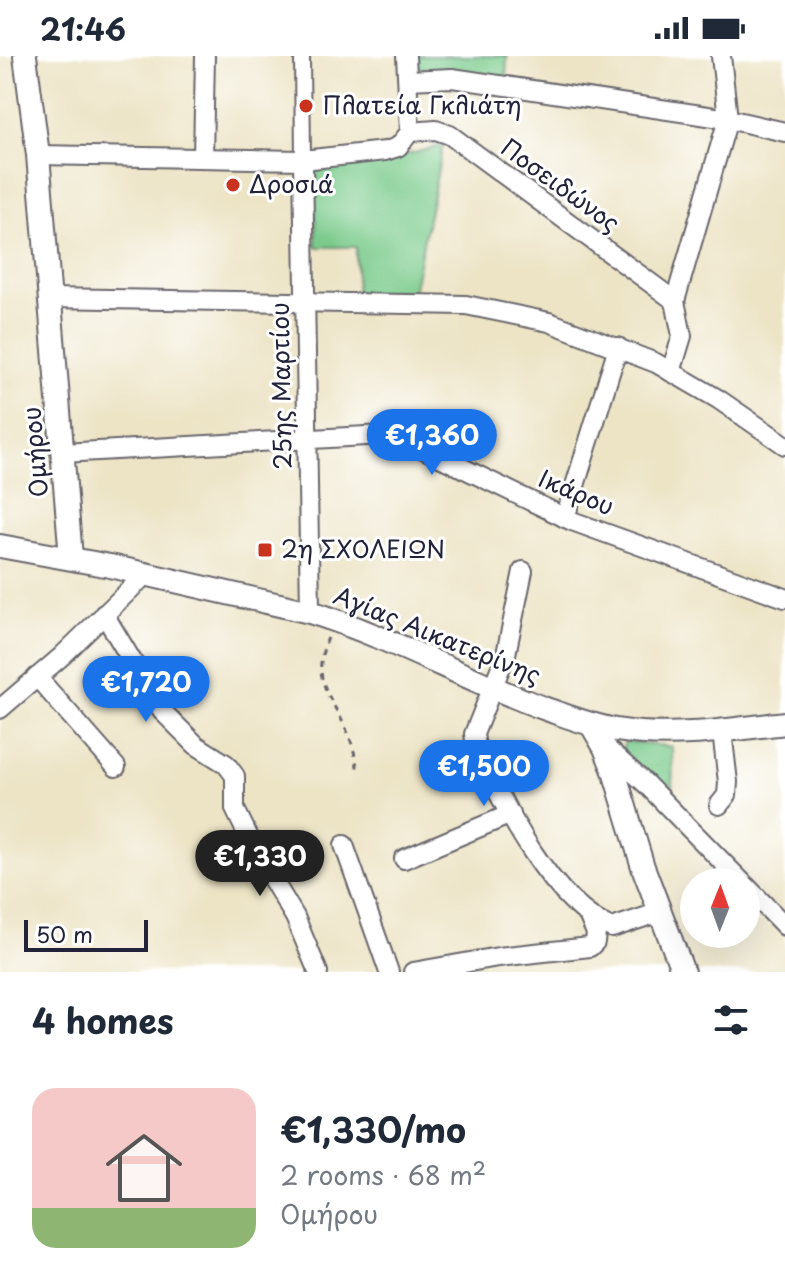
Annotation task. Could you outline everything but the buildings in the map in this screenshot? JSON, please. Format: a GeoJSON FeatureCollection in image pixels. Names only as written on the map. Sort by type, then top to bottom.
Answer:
{"type":"FeatureCollection","features":[{"type":"Feature","properties":{"kind":"street","name":"Ομήρου"},"geometry":{"type":"LineString","coordinates":[[25,56],[38,155],[71,558]]}},
{"type":"Feature","properties":{"kind":"street"},"geometry":{"type":"LineString","coordinates":[[203,158],[205,56]]}},
{"type":"Feature","properties":{"kind":"street"},"geometry":{"type":"LineString","coordinates":[[302,56],[303,160]]}},
{"type":"Feature","properties":{"kind":"street"},"geometry":{"type":"LineString","coordinates":[[38,155],[303,160],[385,151],[398,147],[410,132],[406,56]]}},
{"type":"Feature","properties":{"kind":"street"},"geometry":{"type":"LineString","coordinates":[[671,372],[682,336],[675,301],[728,119],[721,56]]}},
{"type":"Feature","properties":{"kind":"street"},"geometry":{"type":"LineString","coordinates":[[408,80],[452,78],[728,119],[785,132]]}},
{"type":"Feature","properties":{"kind":"street","name":"Ποσειδώνος"},"geometry":{"type":"LineString","coordinates":[[410,132],[436,130],[450,135],[675,301]]}},
{"type":"Feature","properties":{"kind":"street","name":"25ης Μαρτίου"},"geometry":{"type":"LineString","coordinates":[[303,160],[310,612]]}},
{"type":"Feature","properties":{"kind":"street"},"geometry":{"type":"LineString","coordinates":[[49,298],[466,305],[549,322],[618,347],[671,372],[784,438]]}},
{"type":"Feature","properties":{"kind":"street"},"geometry":{"type":"LineString","coordinates":[[565,518],[618,347]]}},
{"type":"Feature","properties":{"kind":"street","name":"Ικάρου"},"geometry":{"type":"LineString","coordinates":[[62,453],[384,435],[411,443],[565,518],[785,598]]}},
{"type":"Feature","properties":{"kind":"street","name":"Αγίας Αικατερίνης"},"geometry":{"type":"LineString","coordinates":[[0,546],[146,574],[337,620],[493,688],[591,724],[616,730],[722,732],[785,723]]}},
{"type":"Feature","properties":{"kind":"street"},"geometry":{"type":"LineString","coordinates":[[413,972],[498,957],[590,947],[595,942],[596,933],[589,917],[541,864],[476,747],[474,734],[500,674],[515,618],[523,571]]}},
{"type":"Feature","properties":{"kind":"street"},"geometry":{"type":"LineString","coordinates":[[0,709],[146,574]]}},
{"type":"Feature","properties":{"kind":"street"},"geometry":{"type":"LineString","coordinates":[[104,614],[162,711],[196,745],[226,764],[235,776],[235,809],[256,852],[295,917],[318,972]]}},
{"type":"Feature","properties":{"kind":"street"},"geometry":{"type":"LineString","coordinates":[[37,677],[116,767]]}},
{"type":"Feature","properties":{"kind":"street"},"geometry":{"type":"LineString","coordinates":[[591,724],[605,748],[683,972]]}},
{"type":"Feature","properties":{"kind":"street"},"geometry":{"type":"LineString","coordinates":[[719,805],[727,795],[728,782],[722,732]]}},
{"type":"Feature","properties":{"kind":"street"},"geometry":{"type":"LineString","coordinates":[[605,748],[645,783],[728,868]]}},
{"type":"Feature","properties":{"kind":"street"},"geometry":{"type":"LineString","coordinates":[[404,859],[511,814]]}},
{"type":"Feature","properties":{"kind":"street"},"geometry":{"type":"LineString","coordinates":[[344,845],[389,972]]}},
{"type":"Feature","properties":{"kind":"street"},"geometry":{"type":"LineString","coordinates":[[760,900],[785,926]]}},
{"type":"Feature","properties":{"kind":"street"},"geometry":{"type":"LineString","coordinates":[[589,917],[612,928],[660,912]]}},
{"type":"Feature","properties":{"kind":"path"},"geometry":{"type":"LineString","coordinates":[[337,620],[324,645],[322,685],[347,732],[358,773]]}},
{"type":"Feature","properties":{"kind":"green space"},"geometry":{"type":"Polygon","coordinates":[[[410,56],[507,56],[506,79],[410,66],[410,56]]]}},
{"type":"Feature","properties":{"kind":"green space"},"geometry":{"type":"Polygon","coordinates":[[[443,145],[412,298],[356,296],[356,247],[316,247],[315,164],[396,156],[443,145]]]}},
{"type":"Feature","properties":{"kind":"green space"},"geometry":{"type":"Polygon","coordinates":[[[625,741],[672,747],[673,796],[621,752],[625,741]]]}},
{"type":"Feature","properties":{"kind":"place","name":"Πλατεία Γκλιάτη"},"geometry":{"type":"Point","coordinates":[306,106]}},
{"type":"Feature","properties":{"kind":"place","name":"Δροσιά"},"geometry":{"type":"Point","coordinates":[233,185]}},
{"type":"Feature","properties":{"kind":"place","name":"2η ΣΧΟΛΕΙΩΝ"},"geometry":{"type":"Point","coordinates":[265,550]}}]}
